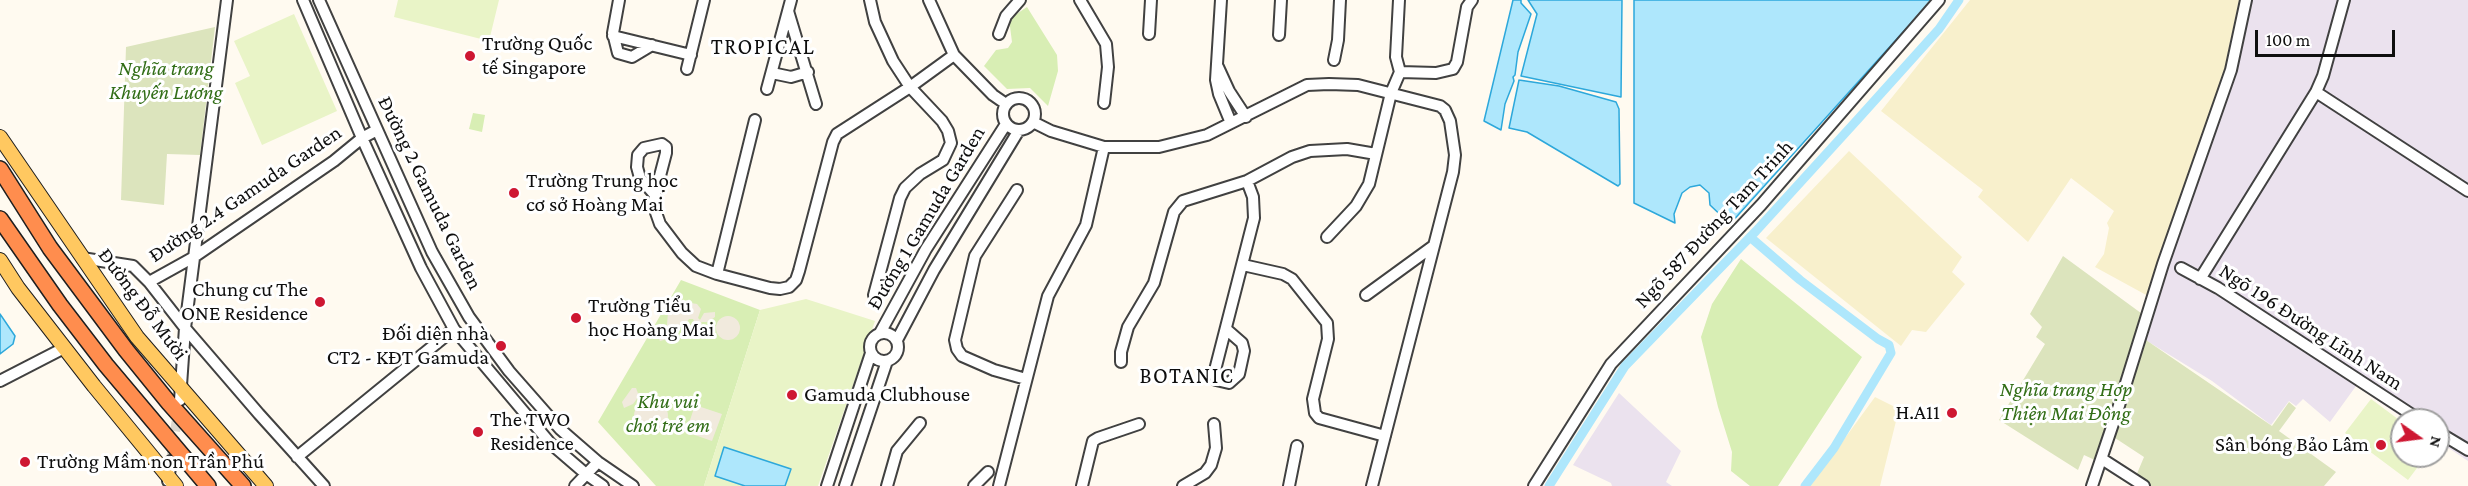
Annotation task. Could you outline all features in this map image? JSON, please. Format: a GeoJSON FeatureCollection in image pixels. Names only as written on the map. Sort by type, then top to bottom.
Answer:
{"type":"FeatureCollection","features":[{"type":"Feature","properties":{"kind":"highway"},"geometry":{"type":"LineString","coordinates":[[0,169],[50,249],[126,350],[169,403],[243,486]]}},
{"type":"Feature","properties":{"kind":"highway"},"geometry":{"type":"LineString","coordinates":[[0,219],[106,365],[208,486]]}},
{"type":"Feature","properties":{"kind":"main road","name":"Đường Đỗ Mười"},"geometry":{"type":"LineString","coordinates":[[0,137],[137,338],[181,395],[266,486]]}},
{"type":"Feature","properties":{"kind":"main road"},"geometry":{"type":"LineString","coordinates":[[0,260],[64,348],[171,483]]}},
{"type":"Feature","properties":{"kind":"street"},"geometry":{"type":"LineString","coordinates":[[181,395],[185,328],[227,0]]}},
{"type":"Feature","properties":{"kind":"street","name":"Đường 2 Gamuda Garden"},"geometry":{"type":"LineString","coordinates":[[303,0],[421,268],[454,329],[550,443],[603,486]]}},
{"type":"Feature","properties":{"kind":"street","name":"Đường 2 Gamuda Garden"},"geometry":{"type":"LineString","coordinates":[[319,0],[436,260],[469,317],[509,371],[560,429],[598,462],[633,486]]}},
{"type":"Feature","properties":{"kind":"street"},"geometry":{"type":"LineString","coordinates":[[619,0],[613,36],[618,53],[632,57],[652,45]]}},
{"type":"Feature","properties":{"kind":"street"},"geometry":{"type":"LineString","coordinates":[[687,69],[704,0]]}},
{"type":"Feature","properties":{"kind":"street"},"geometry":{"type":"LineString","coordinates":[[870,0],[875,22],[892,61],[910,87],[942,121],[951,143],[943,160],[920,174],[905,189],[900,198],[874,295]]}},
{"type":"Feature","properties":{"kind":"street"},"geometry":{"type":"LineString","coordinates":[[929,0],[954,55],[1006,104]]}},
{"type":"Feature","properties":{"kind":"street"},"geometry":{"type":"LineString","coordinates":[[999,33],[1006,16],[1020,0]]}},
{"type":"Feature","properties":{"kind":"street"},"geometry":{"type":"LineString","coordinates":[[1080,0],[1106,44],[1108,67],[1104,103]]}},
{"type":"Feature","properties":{"kind":"street"},"geometry":{"type":"LineString","coordinates":[[1149,34],[1151,0]]}},
{"type":"Feature","properties":{"kind":"street"},"geometry":{"type":"LineString","coordinates":[[1221,0],[1216,80],[1231,123]]}},
{"type":"Feature","properties":{"kind":"street"},"geometry":{"type":"LineString","coordinates":[[1278,35],[1281,0]]}},
{"type":"Feature","properties":{"kind":"street"},"geometry":{"type":"LineString","coordinates":[[1334,60],[1338,40],[1340,0]]}},
{"type":"Feature","properties":{"kind":"street"},"geometry":{"type":"LineString","coordinates":[[1327,237],[1364,195],[1369,184],[1391,93],[1400,72],[1396,57],[1399,0]]}},
{"type":"Feature","properties":{"kind":"street","name":"Ngõ 587 Đường Tam Trinh"},"geometry":{"type":"LineString","coordinates":[[1534,486],[1611,364],[1761,204],[1939,0]]}},
{"type":"Feature","properties":{"kind":"street"},"geometry":{"type":"LineString","coordinates":[[2092,486],[2163,264],[2231,70],[2246,0]]}},
{"type":"Feature","properties":{"kind":"street"},"geometry":{"type":"LineString","coordinates":[[2200,279],[2316,92],[2323,76],[2344,0]]}},
{"type":"Feature","properties":{"kind":"street"},"geometry":{"type":"LineString","coordinates":[[1400,72],[1436,73],[1453,69],[1457,62],[1467,2]]}},
{"type":"Feature","properties":{"kind":"street"},"geometry":{"type":"LineString","coordinates":[[789,5],[816,104]]}},
{"type":"Feature","properties":{"kind":"street"},"geometry":{"type":"LineString","coordinates":[[767,89],[789,5]]}},
{"type":"Feature","properties":{"kind":"street"},"geometry":{"type":"LineString","coordinates":[[613,36],[691,55]]}},
{"type":"Feature","properties":{"kind":"street"},"geometry":{"type":"LineString","coordinates":[[655,195],[654,207],[660,224],[682,253],[696,266],[770,288],[780,290],[789,287],[796,280],[799,271],[837,134],[910,87],[954,55]]}},
{"type":"Feature","properties":{"kind":"street"},"geometry":{"type":"LineString","coordinates":[[1218,67],[1229,91],[1246,117]]}},
{"type":"Feature","properties":{"kind":"street"},"geometry":{"type":"LineString","coordinates":[[772,73],[791,77],[808,72]]}},
{"type":"Feature","properties":{"kind":"street"},"geometry":{"type":"LineString","coordinates":[[1033,122],[1051,131],[1104,147],[1159,147],[1207,135],[1307,86],[1358,85],[1440,106],[1445,110],[1455,155],[1372,486]]}},
{"type":"Feature","properties":{"kind":"street"},"geometry":{"type":"LineString","coordinates":[[2316,92],[2468,191]]}},
{"type":"Feature","properties":{"kind":"street"},"geometry":{"type":"LineString","coordinates":[[1017,98],[1028,100],[1035,110],[1033,122],[1019,130],[1006,124],[1003,110],[1006,104],[1017,98]]}},
{"type":"Feature","properties":{"kind":"street"},"geometry":{"type":"LineString","coordinates":[[717,274],[755,120]]}},
{"type":"Feature","properties":{"kind":"street","name":"Đường 1 Gamuda Garden"},"geometry":{"type":"LineString","coordinates":[[880,333],[919,262],[1006,124]]}},
{"type":"Feature","properties":{"kind":"street","name":"Đường 2.4 Gamuda Garden"},"geometry":{"type":"LineString","coordinates":[[149,282],[194,257],[334,161],[362,138],[377,130]]}},
{"type":"Feature","properties":{"kind":"street","name":"Đường 1 Gamuda Garden"},"geometry":{"type":"LineString","coordinates":[[897,340],[934,270],[1019,130]]}},
{"type":"Feature","properties":{"kind":"street"},"geometry":{"type":"LineString","coordinates":[[999,486],[1048,296],[1086,225],[1104,147]]}},
{"type":"Feature","properties":{"kind":"street"},"geometry":{"type":"LineString","coordinates":[[1121,363],[1121,352],[1128,327],[1154,283],[1178,205],[1183,201],[1246,181],[1310,150],[1347,149],[1376,154]]}},
{"type":"Feature","properties":{"kind":"street"},"geometry":{"type":"LineString","coordinates":[[1226,329],[1242,343],[1244,351],[1236,380],[1223,383],[1216,380],[1215,374],[1226,329],[1243,264],[1254,218],[1253,197],[1246,181]]}},
{"type":"Feature","properties":{"kind":"street"},"geometry":{"type":"LineString","coordinates":[[1017,190],[975,256],[955,340],[962,356],[994,370],[1026,379]]}},
{"type":"Feature","properties":{"kind":"street"},"geometry":{"type":"LineString","coordinates":[[1366,295],[1432,247]]}},
{"type":"Feature","properties":{"kind":"street"},"geometry":{"type":"LineString","coordinates":[[82,258],[133,266],[324,486]]}},
{"type":"Feature","properties":{"kind":"street"},"geometry":{"type":"LineString","coordinates":[[421,268],[436,260]]}},
{"type":"Feature","properties":{"kind":"street"},"geometry":{"type":"LineString","coordinates":[[919,262],[934,270]]}},
{"type":"Feature","properties":{"kind":"street"},"geometry":{"type":"LineString","coordinates":[[1243,264],[1283,274],[1292,279],[1327,324],[1328,339],[1313,399],[1318,418],[1385,436]]}},
{"type":"Feature","properties":{"kind":"street","name":"Ngõ 196 Đường Lĩnh Nam"},"geometry":{"type":"LineString","coordinates":[[2181,268],[2218,288],[2402,408]]}},
{"type":"Feature","properties":{"kind":"street"},"geometry":{"type":"LineString","coordinates":[[297,457],[454,329]]}},
{"type":"Feature","properties":{"kind":"street"},"geometry":{"type":"LineString","coordinates":[[827,486],[871,353],[870,342],[880,333],[887,332],[897,340],[897,353],[887,361],[845,486]]}},
{"type":"Feature","properties":{"kind":"street"},"geometry":{"type":"LineString","coordinates":[[0,381],[64,348]]}},
{"type":"Feature","properties":{"kind":"street"},"geometry":{"type":"LineString","coordinates":[[871,353],[880,361],[887,361]]}},
{"type":"Feature","properties":{"kind":"street"},"geometry":{"type":"LineString","coordinates":[[887,486],[897,451],[920,423]]}},
{"type":"Feature","properties":{"kind":"street"},"geometry":{"type":"LineString","coordinates":[[1082,486],[1093,441],[1139,424]]}},
{"type":"Feature","properties":{"kind":"street"},"geometry":{"type":"LineString","coordinates":[[1183,486],[1205,473],[1212,465],[1216,448],[1214,424]]}},
{"type":"Feature","properties":{"kind":"street"},"geometry":{"type":"LineString","coordinates":[[2450,439],[2468,450]]}},
{"type":"Feature","properties":{"kind":"street"},"geometry":{"type":"LineString","coordinates":[[1289,486],[1297,446]]}},
{"type":"Feature","properties":{"kind":"street"},"geometry":{"type":"LineString","coordinates":[[2102,459],[2145,486]]}},
{"type":"Feature","properties":{"kind":"street"},"geometry":{"type":"LineString","coordinates":[[171,461],[171,483]]}},
{"type":"Feature","properties":{"kind":"street"},"geometry":{"type":"LineString","coordinates":[[575,486],[598,462]]}},
{"type":"Feature","properties":{"kind":"street"},"geometry":{"type":"LineString","coordinates":[[974,486],[988,472]]}},
{"type":"Feature","properties":{"kind":"shaded area"},"geometry":{"type":"Polygon","coordinates":[[[1970,0],[2239,0],[2224,71],[2157,262],[2148,296],[2095,267],[2104,254],[2109,228],[2107,223],[2114,211],[2071,178],[2028,242],[1978,197],[1983,190],[1881,111],[1970,0]]]}},
{"type":"Feature","properties":{"kind":"shaded area"},"geometry":{"type":"Polygon","coordinates":[[[2245,0],[2468,0],[2468,461],[2450,449],[2450,408],[2390,409],[2356,386],[2330,422],[2303,399],[2296,406],[2289,401],[2271,425],[2212,381],[2139,336],[2229,69],[2245,0]]]}},
{"type":"Feature","properties":{"kind":"shaded area"},"geometry":{"type":"Polygon","coordinates":[[[1849,151],[1962,257],[1952,272],[1965,284],[1926,332],[1912,330],[1901,346],[1766,238],[1849,151]]]}},
{"type":"Feature","properties":{"kind":"shaded area"},"geometry":{"type":"Polygon","coordinates":[[[691,303],[697,304],[701,309],[698,318],[700,320],[704,313],[715,312],[715,317],[708,322],[696,325],[693,319],[689,319],[685,325],[675,329],[678,336],[660,341],[657,335],[658,330],[667,325],[668,312],[675,309],[683,311],[691,303]]]}},
{"type":"Feature","properties":{"kind":"shaded area"},"geometry":{"type":"Polygon","coordinates":[[[728,316],[733,317],[739,323],[739,333],[733,339],[728,340],[723,339],[717,333],[716,328],[717,323],[723,317],[728,316]]]}},
{"type":"Feature","properties":{"kind":"shaded area"},"geometry":{"type":"Polygon","coordinates":[[[632,388],[636,388],[639,396],[633,404],[624,408],[622,402],[632,388]]]}},
{"type":"Feature","properties":{"kind":"shaded area"},"geometry":{"type":"Polygon","coordinates":[[[1619,393],[1681,451],[1666,482],[1672,486],[1612,486],[1611,483],[1573,465],[1619,393]]]}},
{"type":"Feature","properties":{"kind":"shaded area"},"geometry":{"type":"Polygon","coordinates":[[[1875,397],[1899,409],[1880,486],[1810,486],[1875,397]]]}},
{"type":"Feature","properties":{"kind":"shaded area"},"geometry":{"type":"Polygon","coordinates":[[[651,399],[663,404],[668,416],[663,428],[651,433],[639,428],[634,416],[639,404],[651,399]]]}},
{"type":"Feature","properties":{"kind":"shaded area"},"geometry":{"type":"Polygon","coordinates":[[[695,405],[722,414],[712,441],[686,432],[695,405]]]}},
{"type":"Feature","properties":{"kind":"green space"},"geometry":{"type":"Polygon","coordinates":[[[398,0],[499,0],[489,41],[394,17],[398,0]]]}},
{"type":"Feature","properties":{"kind":"green space"},"geometry":{"type":"Polygon","coordinates":[[[1027,7],[1057,55],[1058,71],[1048,106],[1030,88],[1007,89],[984,66],[996,50],[1008,48],[1012,42],[1009,19],[1027,7]]]}},
{"type":"Feature","properties":{"kind":"green space"},"geometry":{"type":"Polygon","coordinates":[[[294,14],[337,111],[262,145],[235,83],[250,76],[234,41],[294,14]]]}},
{"type":"Feature","properties":{"kind":"green space","name":"Nghĩa trang Khuyến Lương"},"geometry":{"type":"Polygon","coordinates":[[[215,27],[200,155],[167,154],[164,205],[121,200],[126,47],[215,27]]]}},
{"type":"Feature","properties":{"kind":"green space"},"geometry":{"type":"Polygon","coordinates":[[[473,113],[485,115],[482,132],[469,129],[473,113]]]}},
{"type":"Feature","properties":{"kind":"green space","name":"Nghĩa trang Hợp Thiện Mai Động"},"geometry":{"type":"Polygon","coordinates":[[[2063,256],[2145,316],[2097,461],[2084,455],[2078,470],[1999,420],[2045,344],[2036,337],[2042,327],[2030,314],[2063,256]]]}},
{"type":"Feature","properties":{"kind":"green space"},"geometry":{"type":"Polygon","coordinates":[[[1741,259],[1862,357],[1778,486],[1750,486],[1731,471],[1732,452],[1718,407],[1701,337],[1712,304],[1741,259]]]}},
{"type":"Feature","properties":{"kind":"green space","name":"Khu vui chơi trẻ em"},"geometry":{"type":"Polygon","coordinates":[[[681,280],[760,310],[704,486],[656,486],[598,422],[681,280]]]}},
{"type":"Feature","properties":{"kind":"green space","name":"Gamuda Clubhouse"},"geometry":{"type":"Polygon","coordinates":[[[806,299],[875,321],[818,486],[704,486],[760,310],[806,299]]]}},
{"type":"Feature","properties":{"kind":"green space"},"geometry":{"type":"Polygon","coordinates":[[[2143,338],[2272,426],[2289,402],[2296,408],[2279,431],[2336,472],[2324,486],[2151,486],[2136,476],[2144,457],[2112,436],[2143,338]]]}},
{"type":"Feature","properties":{"kind":"green space","name":"Sân bóng Bảo Lâm"},"geometry":{"type":"Polygon","coordinates":[[[2371,399],[2390,413],[2390,467],[2345,433],[2371,399]]]}},
{"type":"Feature","properties":{"kind":"green space","name":"Sân bóng Bảo Lâm"},"geometry":{"type":"Polygon","coordinates":[[[2392,468],[2417,468],[2408,480],[2392,468]]]}},
{"type":"Feature","properties":{"kind":"water"},"geometry":{"type":"Polygon","coordinates":[[[1513,0],[1521,0],[1531,14],[1518,52],[1514,81],[1505,104],[1501,130],[1484,121],[1513,0]]]}},
{"type":"Feature","properties":{"kind":"water"},"geometry":{"type":"Polygon","coordinates":[[[1528,0],[1622,0],[1621,97],[1521,76],[1537,14],[1528,0]]]}},
{"type":"Feature","properties":{"kind":"water"},"geometry":{"type":"Polygon","coordinates":[[[1634,0],[1932,0],[1730,224],[1710,205],[1709,193],[1700,185],[1690,187],[1682,193],[1674,214],[1675,223],[1634,203],[1634,0]]]}},
{"type":"Feature","properties":{"kind":"water"},"geometry":{"type":"Polygon","coordinates":[[[1519,80],[1559,86],[1616,102],[1619,109],[1620,184],[1618,186],[1527,132],[1509,128],[1519,80]]]}},
{"type":"Feature","properties":{"kind":"water"},"geometry":{"type":"Polygon","coordinates":[[[0,314],[15,336],[13,344],[0,354],[0,314]]]}},
{"type":"Feature","properties":{"kind":"water"},"geometry":{"type":"Polygon","coordinates":[[[724,447],[791,469],[785,486],[745,486],[715,476],[724,447]]]}},
{"type":"Feature","properties":{"kind":"waterway"},"geometry":{"type":"LineString","coordinates":[[1549,486],[1625,366],[1756,231],[1939,29],[1959,0]]}},
{"type":"Feature","properties":{"kind":"waterway"},"geometry":{"type":"LineString","coordinates":[[1750,237],[1800,280],[1889,345],[1891,353],[1834,448],[1805,486]]}},
{"type":"Feature","properties":{"kind":"tunnel"},"geometry":{"type":"LineString","coordinates":[[171,461],[178,411]]}},
{"type":"Feature","properties":{"kind":"place","name":"Trường Quốc tế Singapore"},"geometry":{"type":"Point","coordinates":[470,56]}},
{"type":"Feature","properties":{"kind":"place","name":"Trường Trung học cơ sở Hoàng Mai"},"geometry":{"type":"Point","coordinates":[514,193]}},
{"type":"Feature","properties":{"kind":"place","name":"Chung cư The ONE Residence"},"geometry":{"type":"Point","coordinates":[320,302]}},
{"type":"Feature","properties":{"kind":"place","name":"Trường Tiểu học Hoàng Mai"},"geometry":{"type":"Point","coordinates":[576,318]}},
{"type":"Feature","properties":{"kind":"place","name":"Đối diện nhà CT2 - KĐT Gamuda"},"geometry":{"type":"Point","coordinates":[501,346]}},
{"type":"Feature","properties":{"kind":"place","name":"Gamuda Clubhouse"},"geometry":{"type":"Point","coordinates":[792,395]}},
{"type":"Feature","properties":{"kind":"place","name":"H.A11"},"geometry":{"type":"Point","coordinates":[1952,413]}},
{"type":"Feature","properties":{"kind":"place","name":"The TWO Residence"},"geometry":{"type":"Point","coordinates":[478,432]}},
{"type":"Feature","properties":{"kind":"place","name":"Sân bóng Bảo Lâm"},"geometry":{"type":"Point","coordinates":[2381,445]}},
{"type":"Feature","properties":{"kind":"place","name":"Trường Mầm non Trần Phú"},"geometry":{"type":"Point","coordinates":[25,462]}},
{"type":"Feature","properties":{"kind":"district","name":"TROPICAL"},"geometry":{"type":"Point","coordinates":[763,47]}},
{"type":"Feature","properties":{"kind":"district","name":"BOTANIC"},"geometry":{"type":"Point","coordinates":[1187,376]}}]}
